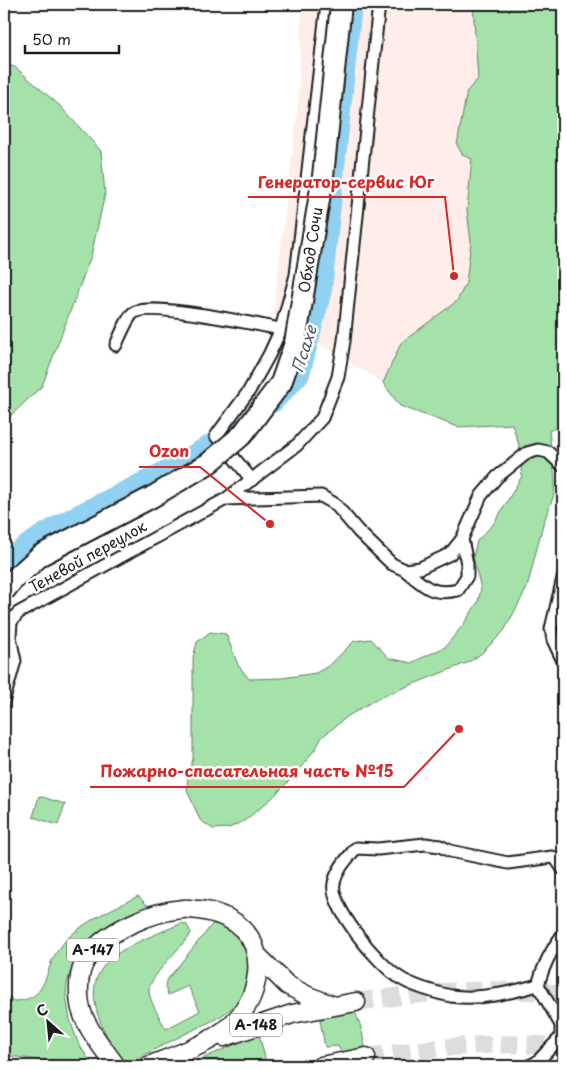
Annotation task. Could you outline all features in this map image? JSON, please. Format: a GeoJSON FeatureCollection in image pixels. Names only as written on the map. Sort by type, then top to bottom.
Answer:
{"type":"FeatureCollection","features":[{"type":"Feature","properties":{"kind":"highway","name":"Обход Сочи"},"geometry":{"type":"LineString","coordinates":[[4,591],[12,581],[41,555],[152,497],[209,464],[242,435],[281,383],[296,343],[323,176],[341,4]]}},
{"type":"Feature","properties":{"kind":"main road","name":"А-147"},"geometry":{"type":"LineString","coordinates":[[116,1066],[91,1031],[80,1006],[79,984],[85,961],[98,944],[120,928],[148,917],[184,908],[212,912],[229,918],[247,933],[258,956]]}},
{"type":"Feature","properties":{"kind":"main road"},"geometry":{"type":"LineString","coordinates":[[258,956],[287,985],[332,1006]]}},
{"type":"Feature","properties":{"kind":"main road"},"geometry":{"type":"LineString","coordinates":[[148,1066],[191,1049],[224,1031],[241,1016],[254,994],[258,956]]}},
{"type":"Feature","properties":{"kind":"main road","name":"А-148"},"geometry":{"type":"LineString","coordinates":[[163,1066],[191,1049],[248,1028],[292,1014],[356,1002]]}},
{"type":"Feature","properties":{"kind":"main road"},"geometry":{"type":"LineString","coordinates":[[321,1066],[340,1064],[366,1057]]}},
{"type":"Feature","properties":{"kind":"street"},"geometry":{"type":"LineString","coordinates":[[252,480],[216,436],[249,392],[269,355],[281,329],[296,275],[328,4]]}},
{"type":"Feature","properties":{"kind":"street","name":"Теневой переулок"},"geometry":{"type":"LineString","coordinates":[[4,699],[15,661],[10,637],[11,622],[18,613],[226,499],[297,445],[322,418],[338,377],[345,332],[379,4]]}},
{"type":"Feature","properties":{"kind":"street"},"geometry":{"type":"LineString","coordinates":[[116,345],[132,314],[140,309],[184,312],[281,329]]}},
{"type":"Feature","properties":{"kind":"street"},"geometry":{"type":"LineString","coordinates":[[406,570],[420,568],[450,554],[462,539],[481,496],[497,477],[527,452],[538,450],[548,452],[563,466]]}},
{"type":"Feature","properties":{"kind":"street","name":"Теневой переулок"},"geometry":{"type":"LineString","coordinates":[[226,499],[321,496],[335,504],[392,564],[406,570],[428,589],[446,593],[458,590],[467,576],[467,564],[462,539]]}},
{"type":"Feature","properties":{"kind":"street"},"geometry":{"type":"LineString","coordinates":[[563,578],[551,629],[553,640],[563,661]]}},
{"type":"Feature","properties":{"kind":"street"},"geometry":{"type":"LineString","coordinates":[[538,985],[508,993],[474,997],[450,996],[397,977],[366,947],[343,915],[336,900],[334,884],[342,864],[356,848],[425,844],[508,863],[552,857],[556,859],[563,869]]}},
{"type":"Feature","properties":{"kind":"street"},"geometry":{"type":"LineString","coordinates":[[529,1066],[537,1062],[560,1037],[561,1025],[538,985],[551,950],[563,934]]}},
{"type":"Feature","properties":{"kind":"shaded area"},"geometry":{"type":"Polygon","coordinates":[[[302,4],[473,4],[478,79],[467,91],[472,159],[467,210],[471,242],[466,283],[457,301],[401,343],[383,383],[273,315],[298,104],[302,4]]]}},
{"type":"Feature","properties":{"kind":"green space"},"geometry":{"type":"Polygon","coordinates":[[[473,4],[563,4],[563,424],[549,431],[555,479],[554,495],[543,524],[527,588],[504,631],[482,653],[469,662],[378,698],[348,716],[322,737],[295,775],[270,800],[244,821],[229,828],[213,829],[200,820],[187,790],[188,774],[193,759],[193,658],[197,642],[210,632],[226,634],[238,665],[249,679],[282,678],[316,673],[330,665],[354,641],[371,639],[389,658],[411,663],[445,647],[463,625],[478,602],[481,589],[473,557],[477,541],[495,522],[522,476],[519,445],[512,424],[458,427],[400,406],[383,383],[401,343],[457,301],[466,283],[471,242],[467,210],[472,159],[463,155],[457,145],[467,91],[478,79],[473,4]]]}},
{"type":"Feature","properties":{"kind":"green space"},"geometry":{"type":"Polygon","coordinates":[[[4,65],[15,67],[59,105],[101,151],[105,194],[91,256],[42,386],[4,422],[4,65]]]}},
{"type":"Feature","properties":{"kind":"green space"},"geometry":{"type":"Polygon","coordinates":[[[39,796],[65,804],[58,825],[33,817],[39,796]]]}},
{"type":"Feature","properties":{"kind":"green space"},"geometry":{"type":"Polygon","coordinates":[[[138,896],[147,905],[155,906],[79,956],[67,983],[66,996],[70,1020],[78,1043],[93,1066],[61,1066],[39,1060],[9,1056],[4,1051],[4,1040],[7,1035],[4,1026],[4,1002],[10,997],[13,1001],[23,1000],[36,994],[44,983],[53,958],[65,941],[90,921],[138,896]]]}},
{"type":"Feature","properties":{"kind":"green space"},"geometry":{"type":"Polygon","coordinates":[[[215,921],[236,934],[248,955],[249,974],[241,997],[221,1016],[124,1065],[108,1039],[97,1010],[94,995],[96,981],[102,968],[114,956],[129,947],[182,923],[187,925],[191,933],[159,971],[149,989],[153,1004],[166,1029],[200,1011],[188,986],[168,995],[165,987],[166,981],[215,921]]]}},
{"type":"Feature","properties":{"kind":"green space"},"geometry":{"type":"Polygon","coordinates":[[[351,1005],[362,1030],[366,1057],[352,1060],[338,1046],[325,1047],[320,1020],[351,1005]]]}},
{"type":"Feature","properties":{"kind":"green space"},"geometry":{"type":"Polygon","coordinates":[[[259,1034],[267,1066],[185,1066],[259,1034]]]}},
{"type":"Feature","properties":{"kind":"waterway","name":"Псахе"},"geometry":{"type":"LineString","coordinates":[[272,402],[299,374],[321,290],[351,4]]}},
{"type":"Feature","properties":{"kind":"waterway","name":"Псахе"},"geometry":{"type":"LineString","coordinates":[[4,564],[21,550],[58,526],[157,476],[240,429]]}},
{"type":"Feature","properties":{"kind":"tunnel"},"geometry":{"type":"LineString","coordinates":[[356,1002],[459,991],[511,990],[563,994]]}},
{"type":"Feature","properties":{"kind":"tunnel"},"geometry":{"type":"LineString","coordinates":[[366,1057],[464,1046],[514,1044],[563,1047]]}},
{"type":"Feature","properties":{"kind":"place","name":"Генератор-сервис Юг"},"geometry":{"type":"Point","coordinates":[454,276]}},
{"type":"Feature","properties":{"kind":"place","name":"Ozon"},"geometry":{"type":"Point","coordinates":[270,524]}},
{"type":"Feature","properties":{"kind":"place","name":"Пожарно-спасательная часть №15"},"geometry":{"type":"Point","coordinates":[459,729]}}]}
